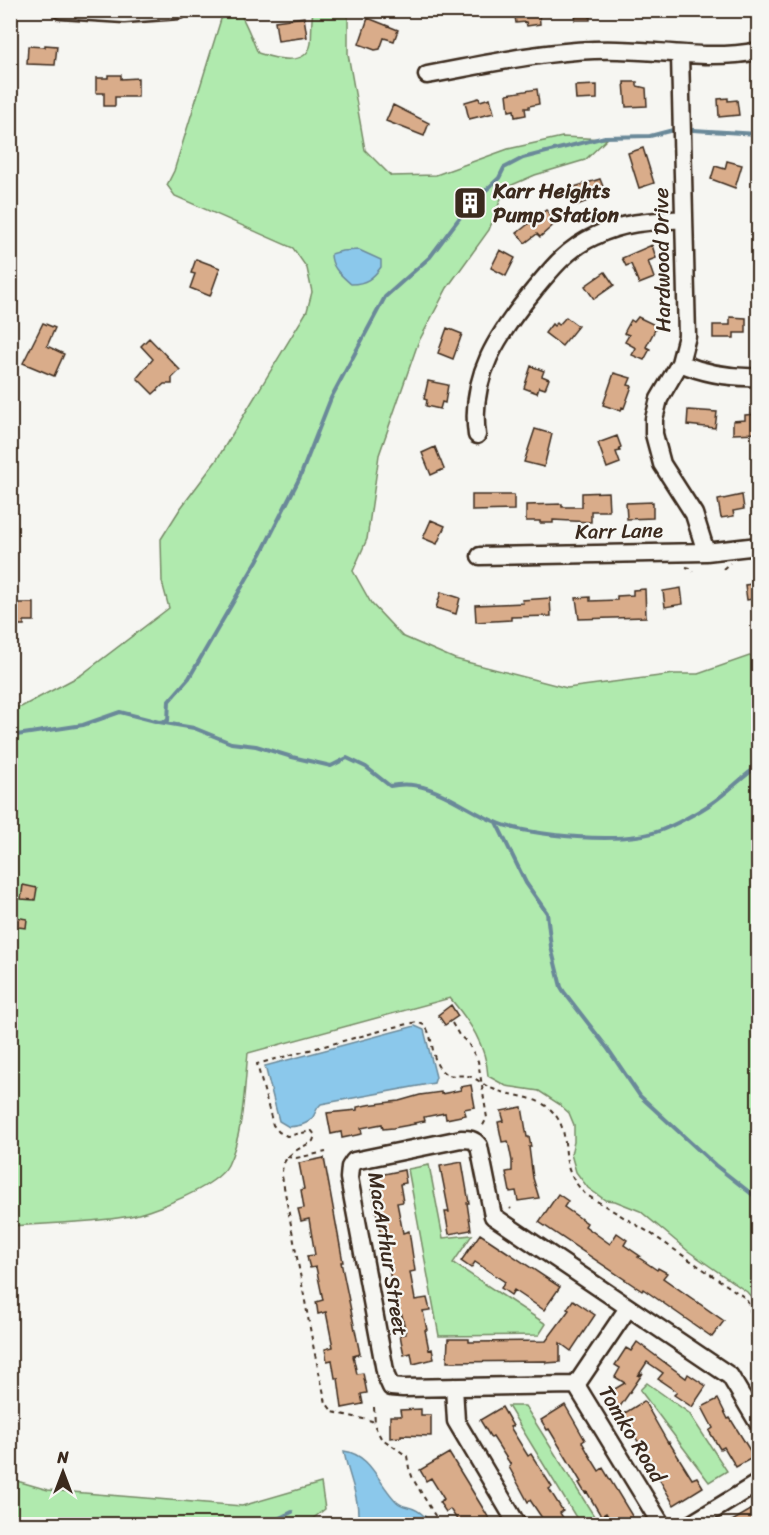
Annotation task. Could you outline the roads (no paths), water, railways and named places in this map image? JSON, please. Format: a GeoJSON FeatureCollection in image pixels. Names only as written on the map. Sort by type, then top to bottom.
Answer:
{"type":"FeatureCollection","features":[{"type":"Feature","properties":{"kind":"street"},"geometry":{"type":"LineString","coordinates":[[61,10],[124,14],[179,10]]}},
{"type":"Feature","properties":{"kind":"street"},"geometry":{"type":"LineString","coordinates":[[427,75],[555,52],[596,49],[714,56],[759,51]]}},
{"type":"Feature","properties":{"kind":"street","name":"Hardwood Drive"},"geometry":{"type":"LineString","coordinates":[[680,55],[687,336],[680,363],[659,399],[654,419],[654,434],[662,464],[694,514],[706,552]]}},
{"type":"Feature","properties":{"kind":"street"},"geometry":{"type":"LineString","coordinates":[[477,435],[478,390],[489,354],[503,329],[558,261],[585,241],[616,228],[641,222],[684,219]]}},
{"type":"Feature","properties":{"kind":"street"},"geometry":{"type":"LineString","coordinates":[[680,363],[714,375],[759,377]]}},
{"type":"Feature","properties":{"kind":"street","name":"Karr Lane"},"geometry":{"type":"LineString","coordinates":[[480,556],[706,552],[759,546]]}},
{"type":"Feature","properties":{"kind":"street","name":"MacArthur Street"},"geometry":{"type":"LineString","coordinates":[[576,1385],[395,1388],[388,1383],[349,1178],[350,1167],[354,1161],[461,1139],[476,1141],[479,1146],[493,1216],[730,1376],[759,1423]]}},
{"type":"Feature","properties":{"kind":"street","name":"Tomko Road"},"geometry":{"type":"LineString","coordinates":[[628,1308],[576,1385],[661,1524]]}},
{"type":"Feature","properties":{"kind":"street"},"geometry":{"type":"LineString","coordinates":[[454,1387],[456,1421],[517,1524]]}},
{"type":"Feature","properties":{"kind":"street"},"geometry":{"type":"LineString","coordinates":[[701,1522],[759,1483]]}},
{"type":"Feature","properties":{"kind":"water"},"geometry":{"type":"Polygon","coordinates":[[[359,250],[381,260],[381,267],[369,280],[351,284],[335,268],[331,254],[359,250]]]}},
{"type":"Feature","properties":{"kind":"water"},"geometry":{"type":"Polygon","coordinates":[[[415,1026],[424,1030],[436,1077],[434,1083],[321,1104],[311,1120],[299,1126],[289,1127],[279,1121],[265,1066],[415,1026]]]}},
{"type":"Feature","properties":{"kind":"water"},"geometry":{"type":"Polygon","coordinates":[[[344,1451],[361,1458],[374,1471],[397,1502],[419,1512],[432,1524],[357,1524],[358,1506],[344,1451]]]}},
{"type":"Feature","properties":{"kind":"waterway"},"geometry":{"type":"LineString","coordinates":[[159,722],[168,721],[169,701],[189,678],[261,554],[300,477],[331,398],[385,297],[430,257],[467,208],[499,178],[504,168],[523,158],[605,137],[650,136],[673,130]]}},
{"type":"Feature","properties":{"kind":"waterway"},"geometry":{"type":"LineString","coordinates":[[693,130],[758,134]]}},
{"type":"Feature","properties":{"kind":"waterway"},"geometry":{"type":"LineString","coordinates":[[10,736],[83,725],[120,712],[194,728],[231,743],[256,746],[331,766],[347,758],[366,767],[390,786],[405,784],[432,790],[483,816],[511,827],[553,835],[601,838],[643,835],[659,831],[707,807],[758,766]]}},
{"type":"Feature","properties":{"kind":"waterway"},"geometry":{"type":"LineString","coordinates":[[496,822],[526,883],[547,913],[551,947],[564,992],[608,1049],[640,1096],[715,1165],[758,1199]]}},
{"type":"Feature","properties":{"kind":"waterway"},"geometry":{"type":"LineString","coordinates":[[267,1524],[292,1512]]}},
{"type":"Feature","properties":{"kind":"place","name":"Karr Heights Pump Station"},"geometry":{"type":"Point","coordinates":[470,203]}}]}
